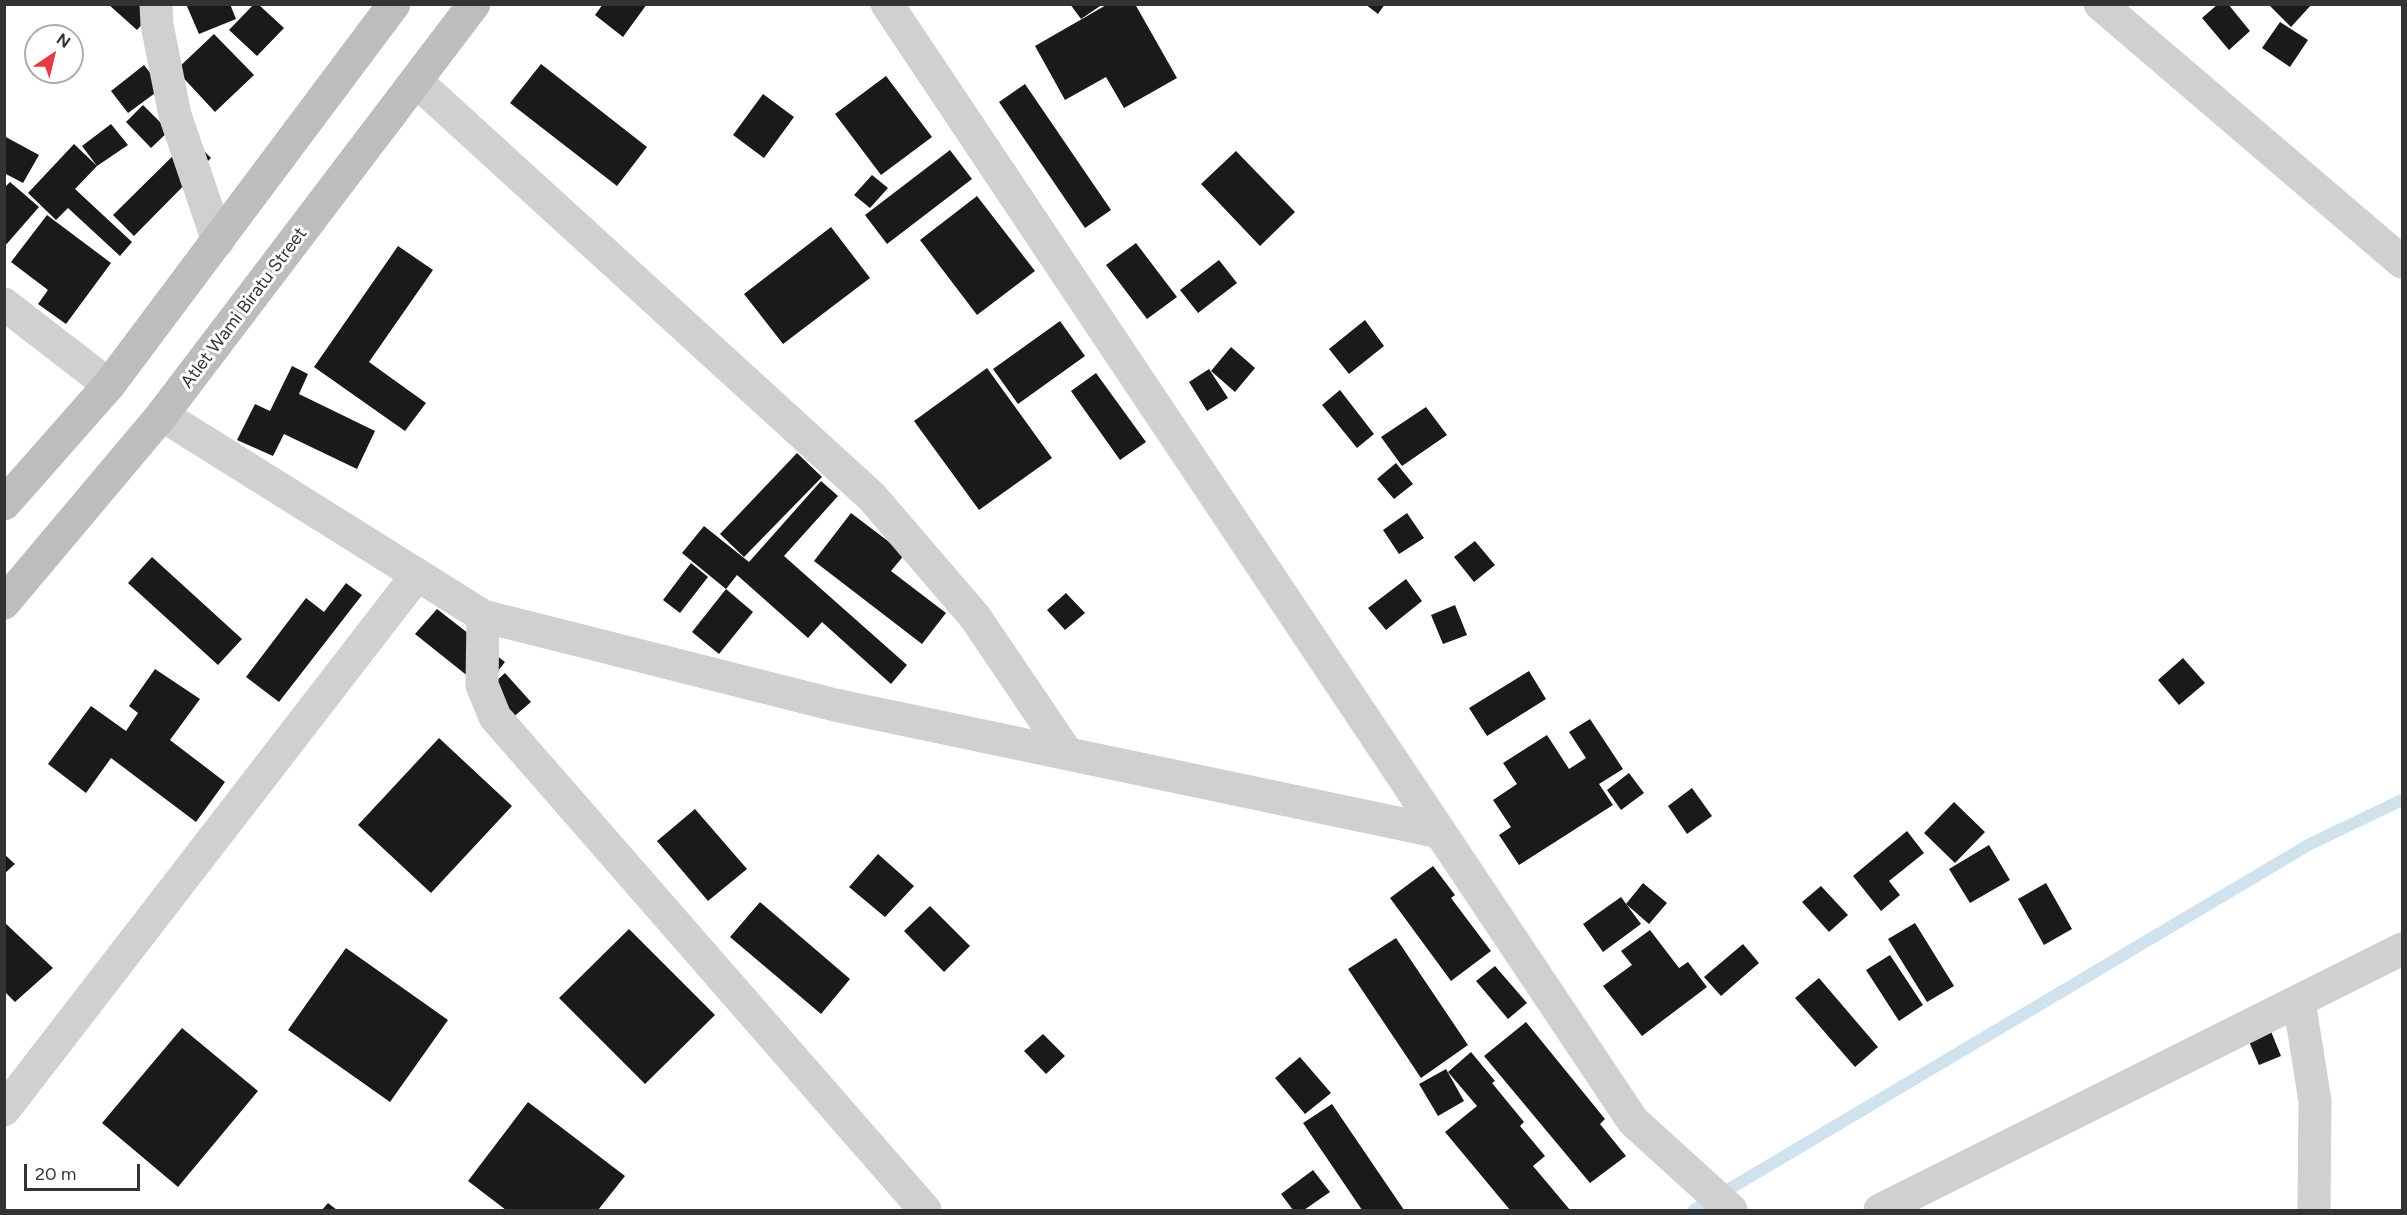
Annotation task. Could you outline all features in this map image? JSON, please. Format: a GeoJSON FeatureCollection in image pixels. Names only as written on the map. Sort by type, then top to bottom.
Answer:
{"type":"FeatureCollection","features":[{"type":"Feature","properties":{"kind":"main road"},"geometry":{"type":"LineString","coordinates":[[4,504],[109,385],[394,4]]}},
{"type":"Feature","properties":{"kind":"main road","name":"Atlet Wami Biratu Street"},"geometry":{"type":"LineString","coordinates":[[4,603],[162,415],[474,4]]}},
{"type":"Feature","properties":{"kind":"street"},"geometry":{"type":"LineString","coordinates":[[156,4],[157,26],[175,115],[218,241]]}},
{"type":"Feature","properties":{"kind":"street"},"geometry":{"type":"LineString","coordinates":[[887,4],[1633,1121],[1731,1210]]}},
{"type":"Feature","properties":{"kind":"street"},"geometry":{"type":"LineString","coordinates":[[2100,4],[2403,262]]}},
{"type":"Feature","properties":{"kind":"street"},"geometry":{"type":"LineString","coordinates":[[416,81],[872,497],[975,617],[1067,753]]}},
{"type":"Feature","properties":{"kind":"street"},"geometry":{"type":"LineString","coordinates":[[4,304],[109,385]]}},
{"type":"Feature","properties":{"kind":"street"},"geometry":{"type":"LineString","coordinates":[[162,415],[483,616],[835,705],[1440,832]]}},
{"type":"Feature","properties":{"kind":"street"},"geometry":{"type":"LineString","coordinates":[[4,1110],[417,575]]}},
{"type":"Feature","properties":{"kind":"street"},"geometry":{"type":"LineString","coordinates":[[483,616],[482,685],[495,717],[925,1210]]}},
{"type":"Feature","properties":{"kind":"street"},"geometry":{"type":"LineString","coordinates":[[1880,1210],[2403,949]]}},
{"type":"Feature","properties":{"kind":"street"},"geometry":{"type":"LineString","coordinates":[[2299,1000],[2315,1101],[2314,1210]]}},
{"type":"Feature","properties":{"kind":"building"},"geometry":{"type":"Polygon","coordinates":[[[108,4],[149,4],[155,10],[137,30],[108,4]]]}},
{"type":"Feature","properties":{"kind":"building"},"geometry":{"type":"Polygon","coordinates":[[[186,4],[230,4],[236,19],[199,34],[186,4]]]}},
{"type":"Feature","properties":{"kind":"building"},"geometry":{"type":"Polygon","coordinates":[[[254,4],[258,4],[284,28],[257,56],[229,30],[254,4]]]}},
{"type":"Feature","properties":{"kind":"building"},"geometry":{"type":"Polygon","coordinates":[[[603,4],[647,4],[623,37],[595,15],[603,4]]]}},
{"type":"Feature","properties":{"kind":"building"},"geometry":{"type":"Polygon","coordinates":[[[1070,4],[1103,4],[1081,19],[1070,4]]]}},
{"type":"Feature","properties":{"kind":"building"},"geometry":{"type":"Polygon","coordinates":[[[1108,4],[1135,4],[1177,78],[1124,108],[1106,77],[1065,100],[1035,46],[1108,4]]]}},
{"type":"Feature","properties":{"kind":"building"},"geometry":{"type":"Polygon","coordinates":[[[1365,4],[1385,4],[1378,14],[1365,4]]]}},
{"type":"Feature","properties":{"kind":"building"},"geometry":{"type":"Polygon","coordinates":[[[2218,4],[2228,4],[2250,31],[2229,50],[2202,18],[2218,4]]]}},
{"type":"Feature","properties":{"kind":"building"},"geometry":{"type":"Polygon","coordinates":[[[2268,4],[2312,4],[2291,27],[2268,4]]]}},
{"type":"Feature","properties":{"kind":"building"},"geometry":{"type":"Polygon","coordinates":[[[2280,22],[2308,40],[2290,67],[2262,48],[2280,22]]]}},
{"type":"Feature","properties":{"kind":"building"},"geometry":{"type":"Polygon","coordinates":[[[214,34],[254,75],[215,112],[176,70],[214,34]]]}},
{"type":"Feature","properties":{"kind":"building"},"geometry":{"type":"Polygon","coordinates":[[[541,64],[647,147],[617,186],[510,103],[541,64]]]}},
{"type":"Feature","properties":{"kind":"building"},"geometry":{"type":"Polygon","coordinates":[[[144,65],[162,88],[128,113],[111,91],[144,65]]]}},
{"type":"Feature","properties":{"kind":"building"},"geometry":{"type":"Polygon","coordinates":[[[886,76],[932,137],[881,175],[835,114],[886,76]]]}},
{"type":"Feature","properties":{"kind":"building"},"geometry":{"type":"Polygon","coordinates":[[[1025,84],[1111,210],[1085,228],[999,102],[1025,84]]]}},
{"type":"Feature","properties":{"kind":"building"},"geometry":{"type":"Polygon","coordinates":[[[763,94],[794,117],[764,158],[733,135],[763,94]]]}},
{"type":"Feature","properties":{"kind":"building"},"geometry":{"type":"Polygon","coordinates":[[[143,105],[169,131],[151,148],[126,122],[143,105]]]}},
{"type":"Feature","properties":{"kind":"building"},"geometry":{"type":"Polygon","coordinates":[[[111,124],[128,145],[97,166],[82,146],[111,124]]]}},
{"type":"Feature","properties":{"kind":"building"},"geometry":{"type":"Polygon","coordinates":[[[4,136],[39,155],[23,183],[4,173],[4,136]]]}},
{"type":"Feature","properties":{"kind":"building"},"geometry":{"type":"Polygon","coordinates":[[[191,138],[211,158],[134,236],[113,215],[191,138]]]}},
{"type":"Feature","properties":{"kind":"building"},"geometry":{"type":"Polygon","coordinates":[[[74,144],[97,166],[75,189],[132,242],[120,256],[68,208],[56,220],[28,193],[74,144]]]}},
{"type":"Feature","properties":{"kind":"building"},"geometry":{"type":"Polygon","coordinates":[[[950,150],[972,179],[887,244],[865,215],[950,150]]]}},
{"type":"Feature","properties":{"kind":"building"},"geometry":{"type":"Polygon","coordinates":[[[1236,151],[1295,212],[1260,246],[1201,184],[1236,151]]]}},
{"type":"Feature","properties":{"kind":"building"},"geometry":{"type":"Polygon","coordinates":[[[872,175],[888,188],[870,208],[854,195],[872,175]]]}},
{"type":"Feature","properties":{"kind":"building"},"geometry":{"type":"Polygon","coordinates":[[[10,182],[39,207],[4,247],[4,188],[10,182]]]}},
{"type":"Feature","properties":{"kind":"building"},"geometry":{"type":"Polygon","coordinates":[[[977,196],[1035,271],[977,315],[920,240],[977,196]]]}},
{"type":"Feature","properties":{"kind":"building"},"geometry":{"type":"Polygon","coordinates":[[[47,215],[111,263],[66,324],[38,304],[48,290],[11,262],[47,215]]]}},
{"type":"Feature","properties":{"kind":"building"},"geometry":{"type":"Polygon","coordinates":[[[831,227],[870,278],[783,344],[744,294],[831,227]]]}},
{"type":"Feature","properties":{"kind":"building"},"geometry":{"type":"Polygon","coordinates":[[[1136,243],[1177,297],[1147,319],[1106,265],[1136,243]]]}},
{"type":"Feature","properties":{"kind":"building"},"geometry":{"type":"Polygon","coordinates":[[[398,246],[433,270],[369,362],[426,403],[405,431],[314,367],[398,246]]]}},
{"type":"Feature","properties":{"kind":"building"},"geometry":{"type":"Polygon","coordinates":[[[1219,260],[1237,283],[1198,313],[1180,290],[1219,260]]]}},
{"type":"Feature","properties":{"kind":"building"},"geometry":{"type":"Polygon","coordinates":[[[1365,320],[1384,346],[1349,374],[1329,349],[1365,320]]]}},
{"type":"Feature","properties":{"kind":"building"},"geometry":{"type":"Polygon","coordinates":[[[1060,321],[1085,356],[1018,404],[993,369],[1060,321]]]}},
{"type":"Feature","properties":{"kind":"building"},"geometry":{"type":"Polygon","coordinates":[[[1231,347],[1255,368],[1235,392],[1211,371],[1231,347]]]}},
{"type":"Feature","properties":{"kind":"building"},"geometry":{"type":"Polygon","coordinates":[[[292,366],[308,374],[299,394],[375,431],[357,469],[284,434],[273,456],[237,440],[255,404],[270,411],[292,366]]]}},
{"type":"Feature","properties":{"kind":"building"},"geometry":{"type":"Polygon","coordinates":[[[987,368],[1052,458],[979,510],[914,421],[987,368]]]}},
{"type":"Feature","properties":{"kind":"building"},"geometry":{"type":"Polygon","coordinates":[[[1209,369],[1228,398],[1207,411],[1189,382],[1209,369]]]}},
{"type":"Feature","properties":{"kind":"building"},"geometry":{"type":"Polygon","coordinates":[[[1096,373],[1146,442],[1120,460],[1071,391],[1096,373]]]}},
{"type":"Feature","properties":{"kind":"building"},"geometry":{"type":"Polygon","coordinates":[[[1340,390],[1374,434],[1357,448],[1322,405],[1340,390]]]}},
{"type":"Feature","properties":{"kind":"building"},"geometry":{"type":"Polygon","coordinates":[[[1426,407],[1447,435],[1402,466],[1381,437],[1426,407]]]}},
{"type":"Feature","properties":{"kind":"building"},"geometry":{"type":"Polygon","coordinates":[[[797,453],[822,477],[744,557],[720,534],[797,453]]]}},
{"type":"Feature","properties":{"kind":"building"},"geometry":{"type":"Polygon","coordinates":[[[1396,463],[1413,484],[1394,499],[1377,479],[1396,463]]]}},
{"type":"Feature","properties":{"kind":"building"},"geometry":{"type":"Polygon","coordinates":[[[821,481],[838,496],[784,556],[907,665],[891,684],[822,622],[808,638],[737,575],[726,589],[682,553],[704,526],[749,562],[821,481]]]}},
{"type":"Feature","properties":{"kind":"building"},"geometry":{"type":"Polygon","coordinates":[[[851,513],[905,554],[891,571],[946,613],[922,644],[814,561],[851,513]]]}},
{"type":"Feature","properties":{"kind":"building"},"geometry":{"type":"Polygon","coordinates":[[[1407,513],[1424,538],[1399,554],[1383,530],[1407,513]]]}},
{"type":"Feature","properties":{"kind":"building"},"geometry":{"type":"Polygon","coordinates":[[[1475,541],[1495,565],[1474,582],[1454,557],[1475,541]]]}},
{"type":"Feature","properties":{"kind":"building"},"geometry":{"type":"Polygon","coordinates":[[[152,557],[242,639],[218,665],[128,583],[152,557]]]}},
{"type":"Feature","properties":{"kind":"building"},"geometry":{"type":"Polygon","coordinates":[[[691,563],[708,577],[680,613],[663,600],[691,563]]]}},
{"type":"Feature","properties":{"kind":"building"},"geometry":{"type":"Polygon","coordinates":[[[1406,579],[1422,601],[1386,630],[1368,608],[1406,579]]]}},
{"type":"Feature","properties":{"kind":"building"},"geometry":{"type":"Polygon","coordinates":[[[346,583],[362,595],[279,702],[246,677],[306,598],[324,612],[346,583]]]}},
{"type":"Feature","properties":{"kind":"building"},"geometry":{"type":"Polygon","coordinates":[[[726,589],[753,612],[719,654],[692,632],[726,589]]]}},
{"type":"Feature","properties":{"kind":"building"},"geometry":{"type":"Polygon","coordinates":[[[1066,593],[1085,613],[1065,630],[1047,610],[1066,593]]]}},
{"type":"Feature","properties":{"kind":"building"},"geometry":{"type":"Polygon","coordinates":[[[1455,605],[1467,635],[1443,644],[1431,615],[1455,605]]]}},
{"type":"Feature","properties":{"kind":"building"},"geometry":{"type":"Polygon","coordinates":[[[437,609],[505,662],[484,689],[415,634],[437,609]]]}},
{"type":"Feature","properties":{"kind":"building"},"geometry":{"type":"Polygon","coordinates":[[[2183,658],[2205,683],[2179,705],[2158,680],[2183,658]]]}},
{"type":"Feature","properties":{"kind":"building"},"geometry":{"type":"Polygon","coordinates":[[[155,669],[200,699],[170,740],[225,782],[196,822],[111,758],[86,793],[48,764],[91,706],[126,731],[138,713],[129,706],[155,669]]]}},
{"type":"Feature","properties":{"kind":"building"},"geometry":{"type":"Polygon","coordinates":[[[1529,671],[1546,699],[1487,736],[1469,708],[1529,671]]]}},
{"type":"Feature","properties":{"kind":"building"},"geometry":{"type":"Polygon","coordinates":[[[505,673],[531,702],[504,725],[479,696],[505,673]]]}},
{"type":"Feature","properties":{"kind":"building"},"geometry":{"type":"Polygon","coordinates":[[[1590,719],[1623,769],[1599,784],[1613,805],[1519,865],[1499,835],[1511,827],[1493,800],[1517,784],[1503,763],[1547,735],[1569,769],[1586,758],[1569,732],[1590,719]]]}},
{"type":"Feature","properties":{"kind":"building"},"geometry":{"type":"Polygon","coordinates":[[[439,738],[512,806],[431,893],[358,825],[439,738]]]}},
{"type":"Feature","properties":{"kind":"building"},"geometry":{"type":"Polygon","coordinates":[[[1629,773],[1644,793],[1621,810],[1607,790],[1629,773]]]}},
{"type":"Feature","properties":{"kind":"building"},"geometry":{"type":"Polygon","coordinates":[[[1692,788],[1712,816],[1687,834],[1668,806],[1692,788]]]}},
{"type":"Feature","properties":{"kind":"building"},"geometry":{"type":"Polygon","coordinates":[[[1954,802],[1985,832],[1955,863],[1924,833],[1954,802]]]}},
{"type":"Feature","properties":{"kind":"building"},"geometry":{"type":"Polygon","coordinates":[[[695,809],[747,869],[708,901],[657,841],[695,809]]]}},
{"type":"Feature","properties":{"kind":"building"},"geometry":{"type":"Polygon","coordinates":[[[1907,831],[1924,853],[1889,881],[1900,895],[1881,911],[1853,876],[1907,831]]]}},
{"type":"Feature","properties":{"kind":"building"},"geometry":{"type":"Polygon","coordinates":[[[1989,845],[2010,880],[1970,903],[1949,869],[1989,845]]]}},
{"type":"Feature","properties":{"kind":"building"},"geometry":{"type":"Polygon","coordinates":[[[4,854],[15,864],[4,874],[4,854]]]}},
{"type":"Feature","properties":{"kind":"building"},"geometry":{"type":"Polygon","coordinates":[[[878,854],[914,886],[885,917],[849,887],[878,854]]]}},
{"type":"Feature","properties":{"kind":"building"},"geometry":{"type":"Polygon","coordinates":[[[1433,866],[1455,895],[1451,898],[1491,951],[1451,981],[1390,898],[1433,866]]]}},
{"type":"Feature","properties":{"kind":"building"},"geometry":{"type":"Polygon","coordinates":[[[1643,883],[1667,903],[1649,924],[1626,904],[1643,883]]]}},
{"type":"Feature","properties":{"kind":"building"},"geometry":{"type":"Polygon","coordinates":[[[2046,883],[2072,929],[2044,945],[2018,899],[2046,883]]]}},
{"type":"Feature","properties":{"kind":"building"},"geometry":{"type":"Polygon","coordinates":[[[1821,886],[1848,915],[1829,932],[1802,902],[1821,886]]]}},
{"type":"Feature","properties":{"kind":"building"},"geometry":{"type":"Polygon","coordinates":[[[1621,897],[1641,924],[1603,952],[1583,924],[1621,897]]]}},
{"type":"Feature","properties":{"kind":"building"},"geometry":{"type":"Polygon","coordinates":[[[760,902],[850,979],[821,1014],[730,937],[760,902]]]}},
{"type":"Feature","properties":{"kind":"building"},"geometry":{"type":"Polygon","coordinates":[[[930,906],[970,946],[944,972],[904,931],[930,906]]]}},
{"type":"Feature","properties":{"kind":"building"},"geometry":{"type":"Polygon","coordinates":[[[4,922],[53,968],[15,1002],[4,991],[4,922]]]}},
{"type":"Feature","properties":{"kind":"building"},"geometry":{"type":"Polygon","coordinates":[[[1915,923],[1954,986],[1927,1002],[1888,939],[1915,923]]]}},
{"type":"Feature","properties":{"kind":"building"},"geometry":{"type":"Polygon","coordinates":[[[629,929],[715,1015],[645,1084],[559,998],[629,929]]]}},
{"type":"Feature","properties":{"kind":"building"},"geometry":{"type":"Polygon","coordinates":[[[1650,930],[1679,968],[1688,962],[1707,987],[1642,1036],[1603,986],[1632,965],[1621,951],[1650,930]]]}},
{"type":"Feature","properties":{"kind":"building"},"geometry":{"type":"Polygon","coordinates":[[[1396,938],[1468,1045],[1421,1078],[1348,969],[1396,938]]]}},
{"type":"Feature","properties":{"kind":"building"},"geometry":{"type":"Polygon","coordinates":[[[1743,944],[1759,963],[1721,996],[1704,977],[1743,944]]]}},
{"type":"Feature","properties":{"kind":"building"},"geometry":{"type":"Polygon","coordinates":[[[346,948],[448,1020],[390,1102],[288,1030],[346,948]]]}},
{"type":"Feature","properties":{"kind":"building"},"geometry":{"type":"Polygon","coordinates":[[[1890,955],[1923,1005],[1899,1021],[1866,970],[1890,955]]]}},
{"type":"Feature","properties":{"kind":"building"},"geometry":{"type":"Polygon","coordinates":[[[1495,966],[1527,1003],[1508,1019],[1476,981],[1495,966]]]}},
{"type":"Feature","properties":{"kind":"building"},"geometry":{"type":"Polygon","coordinates":[[[1819,978],[1878,1047],[1855,1067],[1795,998],[1819,978]]]}},
{"type":"Feature","properties":{"kind":"building"},"geometry":{"type":"Polygon","coordinates":[[[1526,1022],[1605,1119],[1600,1124],[1626,1156],[1590,1183],[1484,1056],[1526,1022]]]}},
{"type":"Feature","properties":{"kind":"building"},"geometry":{"type":"Polygon","coordinates":[[[182,1028],[258,1091],[178,1187],[102,1123],[182,1028]]]}},
{"type":"Feature","properties":{"kind":"building"},"geometry":{"type":"Polygon","coordinates":[[[2270,1029],[2281,1056],[2259,1065],[2248,1039],[2270,1029]]]}},
{"type":"Feature","properties":{"kind":"building"},"geometry":{"type":"Polygon","coordinates":[[[1043,1034],[1065,1056],[1046,1074],[1024,1051],[1043,1034]]]}},
{"type":"Feature","properties":{"kind":"building"},"geometry":{"type":"Polygon","coordinates":[[[1471,1052],[1495,1081],[1492,1083],[1524,1122],[1520,1126],[1545,1156],[1533,1166],[1570,1210],[1510,1210],[1445,1132],[1477,1106],[1448,1072],[1471,1052]]]}},
{"type":"Feature","properties":{"kind":"building"},"geometry":{"type":"Polygon","coordinates":[[[1300,1057],[1331,1093],[1305,1114],[1275,1078],[1300,1057]]]}},
{"type":"Feature","properties":{"kind":"building"},"geometry":{"type":"Polygon","coordinates":[[[1446,1069],[1464,1101],[1438,1116],[1419,1084],[1446,1069]]]}},
{"type":"Feature","properties":{"kind":"building"},"geometry":{"type":"Polygon","coordinates":[[[528,1102],[625,1176],[598,1210],[506,1210],[468,1181],[528,1102]]]}},
{"type":"Feature","properties":{"kind":"building"},"geometry":{"type":"Polygon","coordinates":[[[1332,1104],[1404,1210],[1362,1210],[1303,1123],[1332,1104]]]}},
{"type":"Feature","properties":{"kind":"building"},"geometry":{"type":"Polygon","coordinates":[[[1313,1170],[1330,1192],[1304,1210],[1293,1210],[1281,1194],[1313,1170]]]}},
{"type":"Feature","properties":{"kind":"building"},"geometry":{"type":"Polygon","coordinates":[[[328,1203],[337,1210],[322,1210],[328,1203]]]}},
{"type":"Feature","properties":{"kind":"waterway"},"geometry":{"type":"LineString","coordinates":[[1694,1210],[2310,844],[2402,800]]}}]}
